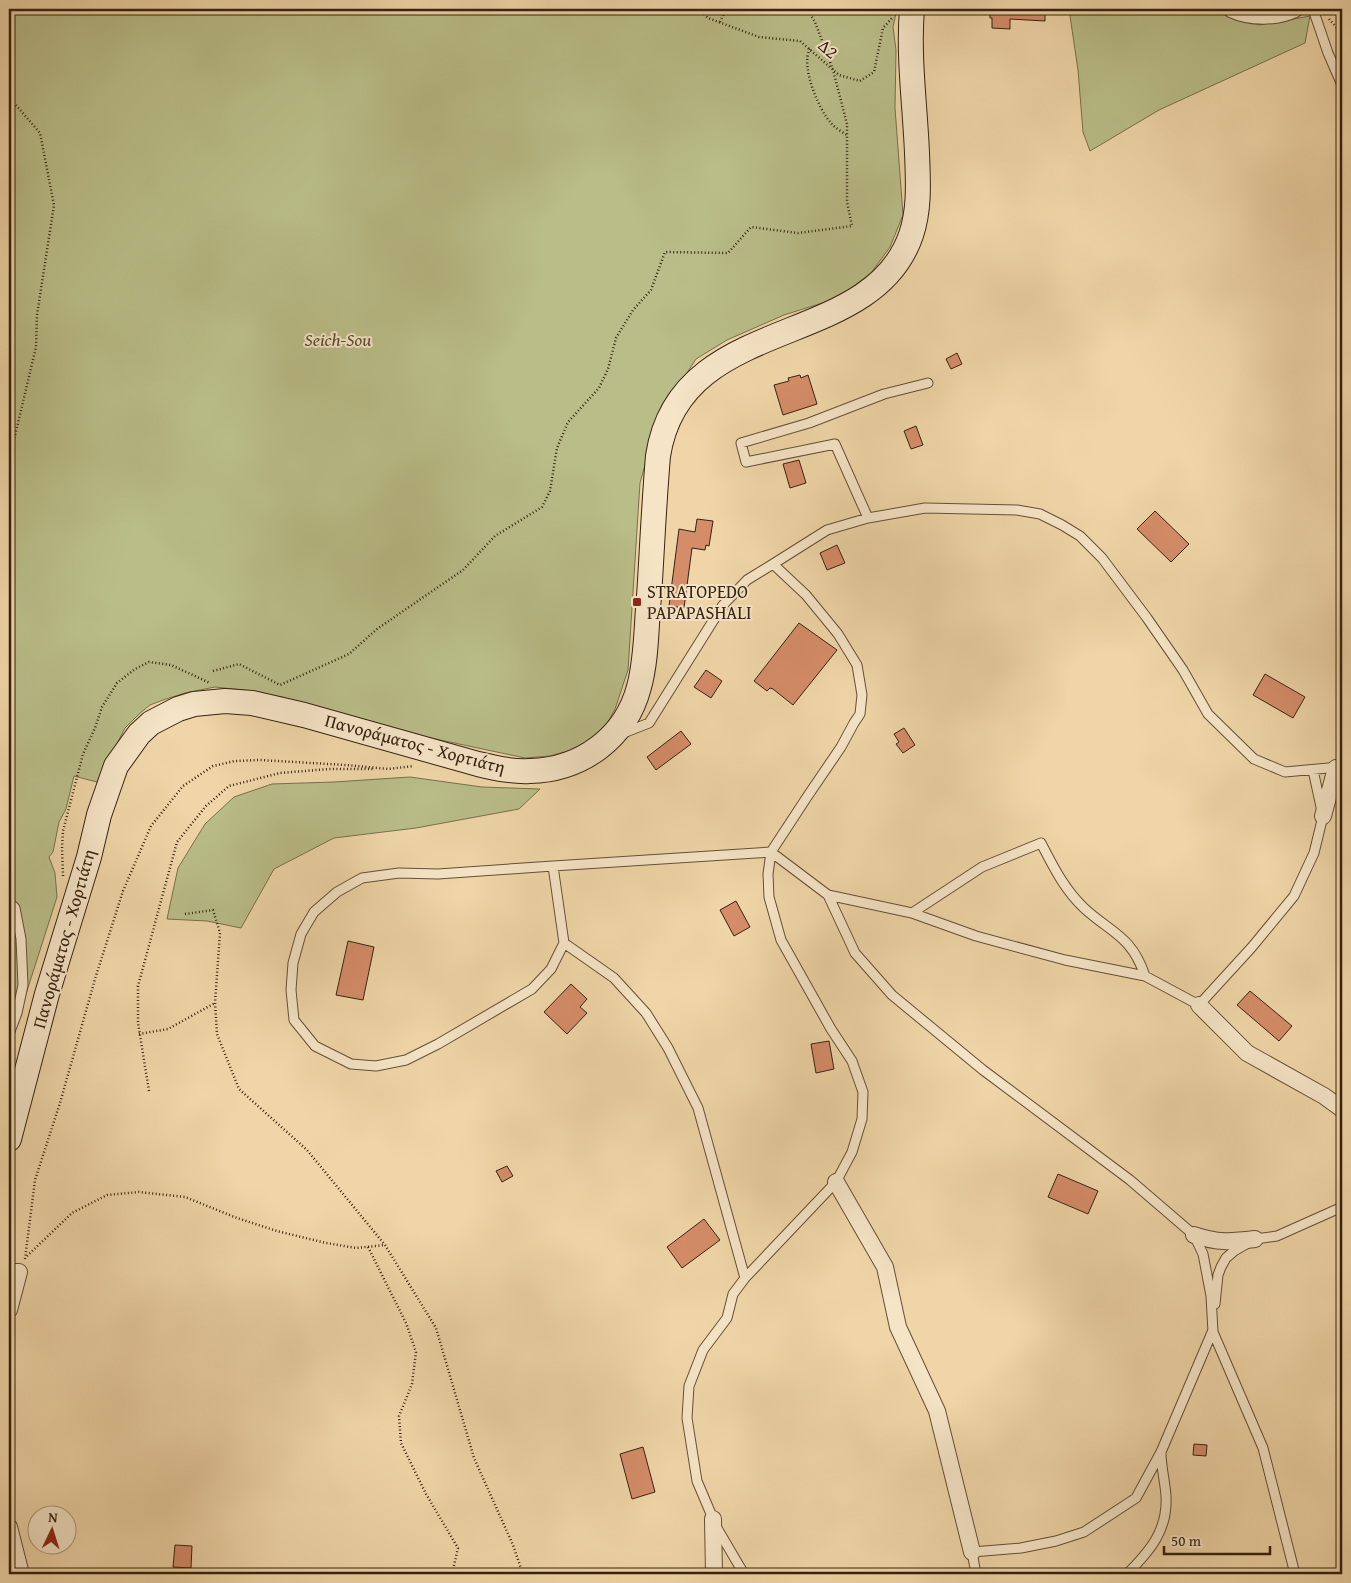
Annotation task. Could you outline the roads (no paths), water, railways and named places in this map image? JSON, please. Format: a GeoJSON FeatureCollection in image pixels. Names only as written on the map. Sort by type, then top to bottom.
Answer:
{"type":"FeatureCollection","features":[{"type":"Feature","properties":{"kind":"main road","name":"Πανοράματος - Χορτιάτη"},"geometry":{"type":"LineString","coordinates":[[9,1139],[18,1088],[89,856],[99,815],[116,766],[139,734],[151,723],[164,715],[186,706],[215,702],[243,702],[290,711],[500,769],[530,771],[556,768],[579,760],[599,748],[618,730],[632,707],[641,678],[646,637],[658,456],[663,436],[673,413],[688,390],[704,374],[716,366],[752,346],[850,304],[870,291],[891,271],[906,248],[911,236],[918,192],[911,47],[903,12]]}},
{"type":"Feature","properties":{"kind":"street"},"geometry":{"type":"LineString","coordinates":[[1231,9],[1257,16],[1275,15],[1296,9]]}},
{"type":"Feature","properties":{"kind":"street"},"geometry":{"type":"LineString","coordinates":[[1323,816],[1339,767]]}},
{"type":"Feature","properties":{"kind":"street"},"geometry":{"type":"LineString","coordinates":[[1199,1005],[1247,1053],[1324,1096],[1342,1109]]}},
{"type":"Feature","properties":{"kind":"street"},"geometry":{"type":"LineString","coordinates":[[836,1182],[885,1267],[898,1327],[937,1411],[972,1552]]}},
{"type":"Feature","properties":{"kind":"street"},"geometry":{"type":"LineString","coordinates":[[1194,1235],[1213,1241],[1255,1240]]}},
{"type":"Feature","properties":{"kind":"street"},"geometry":{"type":"LineString","coordinates":[[9,1310],[14,1272]]}},
{"type":"Feature","properties":{"kind":"street"},"geometry":{"type":"LineString","coordinates":[[713,1519],[714,1574]]}},
{"type":"Feature","properties":{"kind":"street"},"geometry":{"type":"LineString","coordinates":[[9,1527],[22,1574]]}},
{"type":"Feature","properties":{"kind":"lane"},"geometry":{"type":"LineString","coordinates":[[1313,9],[1328,53],[1342,85]]}},
{"type":"Feature","properties":{"kind":"lane"},"geometry":{"type":"LineString","coordinates":[[868,518],[835,444],[816,446],[746,462],[742,443],[809,423],[884,394],[928,383]]}},
{"type":"Feature","properties":{"kind":"lane"},"geometry":{"type":"LineString","coordinates":[[610,739],[649,723],[723,605],[747,580],[827,530],[868,518],[925,508],[977,508],[1017,510],[1040,514],[1080,536],[1102,558],[1147,618],[1183,670],[1208,714],[1254,759],[1285,772],[1339,767]]}},
{"type":"Feature","properties":{"kind":"lane"},"geometry":{"type":"LineString","coordinates":[[744,1574],[716,1528],[697,1481],[687,1418],[689,1386],[703,1350],[727,1318],[733,1294],[745,1278],[836,1182],[852,1152],[862,1119],[863,1092],[852,1061],[822,1013],[781,940],[769,898],[768,874],[771,852],[841,748],[860,714],[862,695],[857,665],[838,634],[806,595],[773,564]]}},
{"type":"Feature","properties":{"kind":"lane"},"geometry":{"type":"LineString","coordinates":[[553,866],[564,943],[551,969],[532,989],[438,1044],[406,1060],[376,1066],[351,1064],[315,1046],[294,1020],[291,990],[294,963],[301,934],[314,912],[337,892],[362,878],[399,873],[438,874],[553,866],[771,852],[828,895],[912,913],[976,936],[1065,960],[1145,976],[1199,1005],[1252,947],[1294,896],[1314,853],[1323,816],[1312,770]]}},
{"type":"Feature","properties":{"kind":"lane"},"geometry":{"type":"LineString","coordinates":[[912,913],[982,868],[1041,843],[1061,882],[1083,907],[1126,941],[1139,960],[1145,976]]}},
{"type":"Feature","properties":{"kind":"lane"},"geometry":{"type":"LineString","coordinates":[[828,895],[855,953],[892,995],[983,1070],[1130,1180],[1194,1235],[1203,1254],[1211,1296],[1213,1332],[1263,1448],[1295,1574]]}},
{"type":"Feature","properties":{"kind":"lane"},"geometry":{"type":"LineString","coordinates":[[9,902],[15,908],[21,940],[23,985],[17,1013],[9,1034]]}},
{"type":"Feature","properties":{"kind":"lane"},"geometry":{"type":"LineString","coordinates":[[564,943],[614,978],[646,1012],[668,1048],[698,1108],[745,1278]]}},
{"type":"Feature","properties":{"kind":"lane"},"geometry":{"type":"LineString","coordinates":[[976,1574],[972,1552],[1021,1548],[1056,1541],[1084,1532],[1136,1498],[1161,1452],[1213,1332],[1218,1275],[1226,1258],[1234,1250],[1255,1240],[1278,1236],[1342,1207]]}},
{"type":"Feature","properties":{"kind":"lane"},"geometry":{"type":"LineString","coordinates":[[1127,1574],[1146,1555],[1158,1538],[1164,1517],[1166,1497],[1161,1470],[1161,1452]]}},
{"type":"Feature","properties":{"kind":"place","name":"STRATOPEDO PAPAPASHALI"},"geometry":{"type":"Point","coordinates":[637,602]}},
{"type":"Feature","properties":{"kind":"park label","name":"Seich-Sou"},"geometry":{"type":"Point","coordinates":[338,340]}}]}
